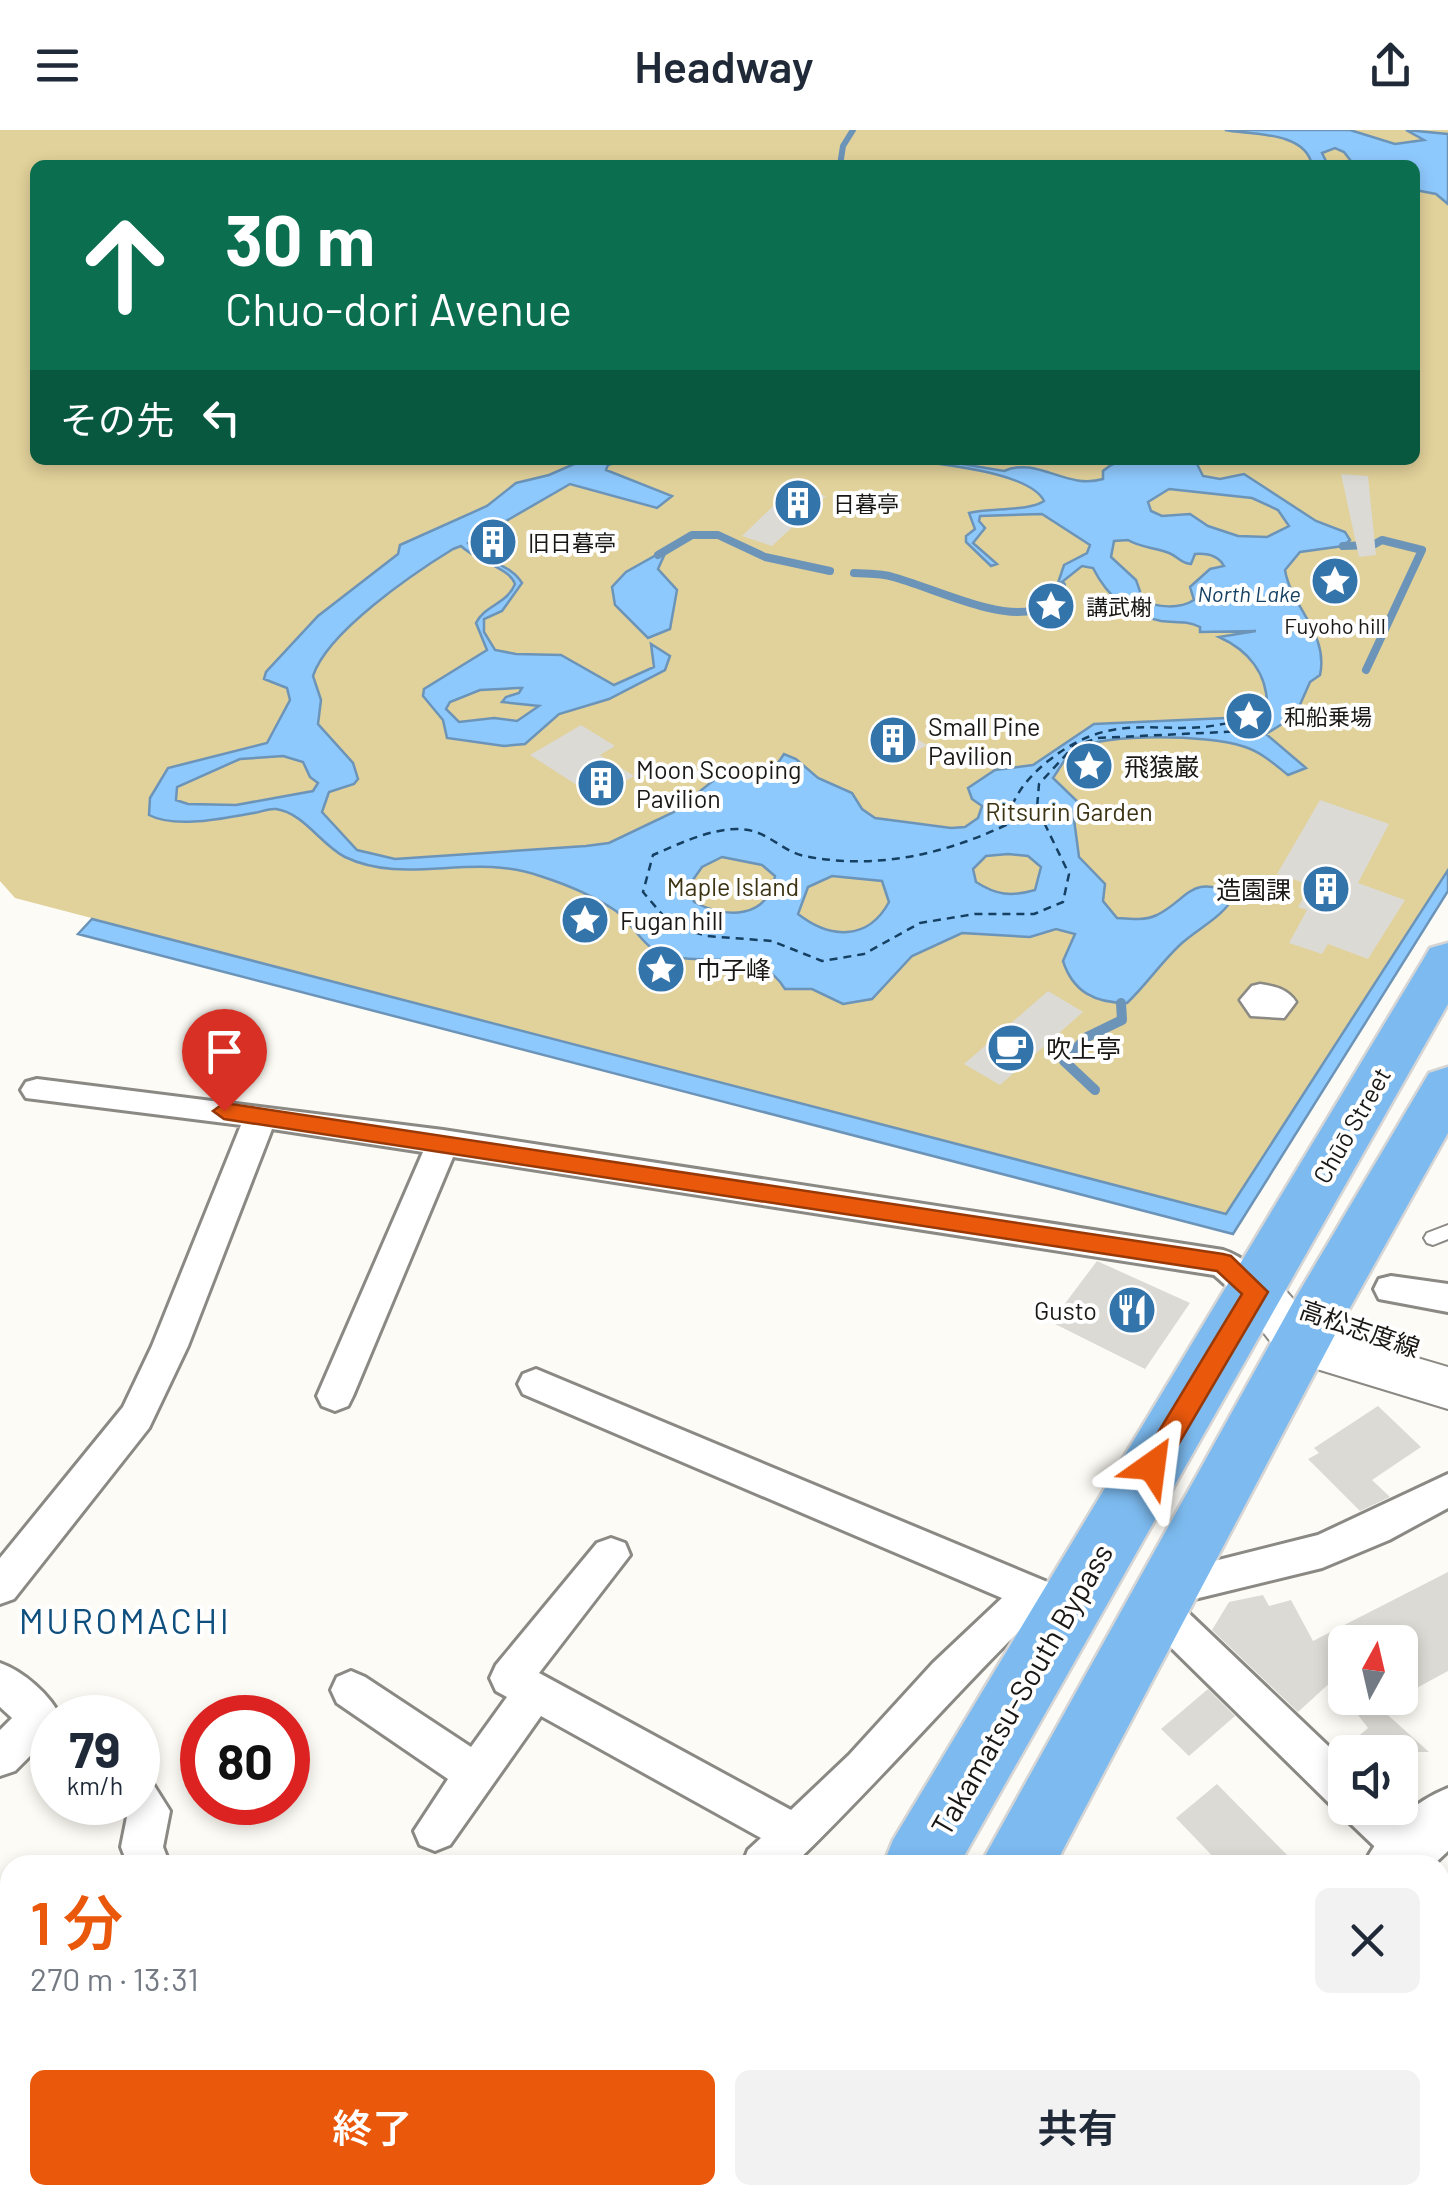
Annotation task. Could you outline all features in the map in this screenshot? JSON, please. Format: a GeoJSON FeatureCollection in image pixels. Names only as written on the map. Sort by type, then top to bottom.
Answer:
{"type":"FeatureCollection","features":[{"type":"Feature","properties":{"kind":"highway","name":"Chūō Street"},"geometry":{"type":"LineString","coordinates":[[1216,1358],[1448,960]]}},
{"type":"Feature","properties":{"kind":"highway"},"geometry":{"type":"LineString","coordinates":[[1022,1855],[1448,1086]]}},
{"type":"Feature","properties":{"kind":"highway","name":"Takamatsu-South Bypass"},"geometry":{"type":"LineString","coordinates":[[925,1855],[1216,1358]]}},
{"type":"Feature","properties":{"kind":"main road","name":"高松志度線"},"geometry":{"type":"LineString","coordinates":[[1256,1292],[1300,1347],[1448,1388]]}},
{"type":"Feature","properties":{"kind":"main road","name":"高松志度線"},"geometry":{"type":"LineString","coordinates":[[1300,1347],[1448,1357]]}},
{"type":"Feature","properties":{"kind":"street"},"geometry":{"type":"LineString","coordinates":[[37,1090],[442,1142],[1223,1263],[1256,1292]]}},
{"type":"Feature","properties":{"kind":"street"},"geometry":{"type":"LineString","coordinates":[[0,1588],[136,1416],[170,1346],[261,1116]]}},
{"type":"Feature","properties":{"kind":"street"},"geometry":{"type":"LineString","coordinates":[[334,1396],[442,1142]]}},
{"type":"Feature","properties":{"kind":"street"},"geometry":{"type":"LineString","coordinates":[[1391,1289],[1448,1298]]}},
{"type":"Feature","properties":{"kind":"street"},"geometry":{"type":"LineString","coordinates":[[536,1384],[1067,1608]]}},
{"type":"Feature","properties":{"kind":"street"},"geometry":{"type":"LineString","coordinates":[[1328,1772],[1163,1599],[1322,1550],[1376,1528],[1448,1490]]}},
{"type":"Feature","properties":{"kind":"street"},"geometry":{"type":"LineString","coordinates":[[610,1555],[510,1678],[794,1834]]}},
{"type":"Feature","properties":{"kind":"street"},"geometry":{"type":"LineString","coordinates":[[773,1855],[864,1769],[1012,1612],[1067,1608]]}},
{"type":"Feature","properties":{"kind":"street"},"geometry":{"type":"LineString","coordinates":[[0,1682],[30,1706]]}},
{"type":"Feature","properties":{"kind":"street"},"geometry":{"type":"LineString","coordinates":[[351,1690],[476,1774]]}},
{"type":"Feature","properties":{"kind":"street"},"geometry":{"type":"LineString","coordinates":[[434,1831],[535,1691]]}},
{"type":"Feature","properties":{"kind":"street"},"geometry":{"type":"LineString","coordinates":[[0,1757],[30,1733]]}},
{"type":"Feature","properties":{"kind":"street"},"geometry":{"type":"LineString","coordinates":[[146,1825],[142,1847],[146,1855]]}},
{"type":"Feature","properties":{"kind":"street"},"geometry":{"type":"LineString","coordinates":[[1389,1825],[1416,1843]]}},
{"type":"Feature","properties":{"kind":"green space","name":"Ritsurin Garden"},"geometry":{"type":"Polygon","coordinates":[[[0,130],[1448,130],[1448,870],[1226,1215],[15,898],[0,881],[0,130]]]}},
{"type":"Feature","properties":{"kind":"water"},"geometry":{"type":"Polygon","coordinates":[[[1225,130],[1350,130],[1395,144],[1424,140],[1406,130],[1448,134],[1448,204],[1436,194],[1420,191],[1420,160],[1350,160],[1335,148],[1322,153],[1326,160],[1310,160],[1299,145],[1261,134],[1225,130]]]}},
{"type":"Feature","properties":{"kind":"water","name":"North Lake"},"geometry":{"type":"Polygon","coordinates":[[[572,465],[608,465],[606,470],[672,496],[657,508],[570,484],[468,543],[511,571],[522,583],[502,611],[484,619],[484,632],[495,650],[561,655],[614,685],[654,667],[651,644],[670,656],[665,670],[609,699],[559,714],[525,744],[504,746],[447,738],[443,720],[423,696],[424,689],[487,650],[476,623],[515,584],[507,573],[461,546],[453,549],[395,588],[353,623],[321,659],[313,676],[321,700],[318,724],[353,763],[358,779],[329,792],[322,812],[357,850],[395,859],[609,843],[674,812],[724,772],[773,770],[784,754],[818,778],[852,793],[862,809],[875,818],[965,827],[978,818],[982,806],[972,799],[968,788],[995,770],[1033,765],[1094,724],[1249,717],[1260,714],[1267,705],[1264,683],[1254,664],[1219,637],[1256,631],[1200,632],[1195,625],[1139,614],[1112,595],[1093,568],[1082,566],[1057,586],[1064,565],[1087,553],[1090,545],[1042,514],[980,516],[985,528],[973,543],[997,564],[991,566],[966,542],[966,536],[975,529],[969,513],[1044,501],[1022,483],[943,465],[1004,471],[1028,467],[1089,481],[1103,479],[1103,471],[1112,465],[1198,465],[1203,476],[1220,479],[1244,474],[1316,521],[1345,532],[1350,540],[1343,546],[1300,552],[1285,570],[1319,646],[1320,675],[1310,682],[1295,716],[1266,734],[1306,768],[1288,775],[1249,748],[1183,738],[1093,743],[1067,757],[1053,778],[1080,804],[1073,812],[1079,857],[1105,884],[1103,901],[1117,918],[1152,917],[1199,887],[1235,895],[1218,916],[1175,950],[1127,1003],[1095,998],[1079,988],[1063,961],[1075,934],[1056,929],[1030,937],[962,933],[912,956],[872,999],[843,1004],[812,989],[785,989],[774,975],[744,962],[660,953],[616,911],[598,900],[515,869],[391,869],[368,865],[345,857],[295,816],[276,809],[186,822],[149,815],[150,798],[168,768],[267,743],[290,700],[287,688],[264,679],[266,672],[318,616],[398,554],[400,545],[487,506],[516,483],[572,465]],[[1169,489],[1148,502],[1151,511],[1162,516],[1190,514],[1208,526],[1238,536],[1267,537],[1289,526],[1278,510],[1252,498],[1169,489]],[[1128,540],[1114,541],[1111,557],[1136,580],[1143,600],[1162,606],[1194,600],[1190,587],[1210,569],[1224,566],[1215,557],[1204,554],[1195,554],[1191,564],[1128,540]],[[522,688],[480,690],[450,702],[446,709],[459,722],[494,718],[517,721],[539,706],[502,702],[522,688]],[[283,756],[240,759],[177,787],[176,800],[236,805],[313,791],[318,783],[310,777],[303,762],[283,756]],[[986,856],[973,869],[976,882],[990,890],[1011,894],[1035,890],[1041,867],[1028,856],[986,856]],[[722,857],[702,867],[690,884],[694,902],[732,913],[755,908],[764,901],[775,876],[762,865],[722,857]],[[832,876],[808,887],[798,914],[835,931],[859,930],[880,915],[889,902],[882,881],[832,876]]]}},
{"type":"Feature","properties":{"kind":"water"},"geometry":{"type":"Polygon","coordinates":[[[667,549],[658,569],[677,590],[670,629],[648,638],[615,605],[612,587],[626,572],[667,549]]]}},
{"type":"Feature","properties":{"kind":"water"},"geometry":{"type":"Polygon","coordinates":[[[1448,870],[1448,891],[1233,1234],[78,934],[92,919],[1226,1214],[1448,870]]]}},
{"type":"Feature","properties":{"kind":"building"},"geometry":{"type":"Polygon","coordinates":[[[1341,474],[1368,476],[1376,555],[1359,557],[1341,474]]]}},
{"type":"Feature","properties":{"kind":"building"},"geometry":{"type":"Polygon","coordinates":[[[793,487],[826,496],[772,546],[742,536],[793,487]]]}},
{"type":"Feature","properties":{"kind":"building","name":"Moon Scooping Pavilion"},"geometry":{"type":"Polygon","coordinates":[[[581,725],[615,746],[600,755],[634,776],[597,798],[530,755],[581,725]]]}},
{"type":"Feature","properties":{"kind":"building","name":"Small Pine Pavilion"},"geometry":{"type":"Polygon","coordinates":[[[898,727],[927,745],[901,760],[870,742],[898,727]]]}},
{"type":"Feature","properties":{"kind":"building"},"geometry":{"type":"Polygon","coordinates":[[[1320,800],[1389,824],[1358,883],[1405,900],[1368,959],[1328,944],[1322,954],[1289,943],[1307,910],[1298,907],[1311,885],[1277,874],[1320,800]]]}},
{"type":"Feature","properties":{"kind":"building","name":"吹上亭"},"geometry":{"type":"Polygon","coordinates":[[[1048,991],[1083,1012],[1000,1085],[964,1064],[1048,991]]]}},
{"type":"Feature","properties":{"kind":"building"},"geometry":{"type":"Polygon","coordinates":[[[1097,1261],[1190,1303],[1145,1369],[1051,1322],[1097,1261]]]}},
{"type":"Feature","properties":{"kind":"building"},"geometry":{"type":"Polygon","coordinates":[[[1378,1406],[1421,1447],[1372,1480],[1390,1497],[1360,1511],[1308,1459],[1319,1453],[1314,1448],[1378,1406]]]}},
{"type":"Feature","properties":{"kind":"building"},"geometry":{"type":"Polygon","coordinates":[[[1448,1572],[1448,1671],[1418,1687],[1418,1625],[1344,1625],[1448,1572]]]}},
{"type":"Feature","properties":{"kind":"building"},"geometry":{"type":"Polygon","coordinates":[[[1263,1595],[1269,1606],[1291,1600],[1313,1641],[1328,1633],[1328,1685],[1298,1712],[1212,1630],[1229,1602],[1263,1595]]]}},
{"type":"Feature","properties":{"kind":"building"},"geometry":{"type":"Polygon","coordinates":[[[1208,1689],[1235,1716],[1189,1756],[1161,1729],[1208,1689]]]}},
{"type":"Feature","properties":{"kind":"building"},"geometry":{"type":"Polygon","coordinates":[[[1358,1715],[1388,1715],[1410,1735],[1360,1735],[1368,1728],[1358,1715]]]}},
{"type":"Feature","properties":{"kind":"building"},"geometry":{"type":"Polygon","coordinates":[[[1217,1784],[1287,1855],[1211,1855],[1176,1818],[1217,1784]]]}},
{"type":"Feature","properties":{"kind":"waterway"},"geometry":{"type":"LineString","coordinates":[[841,160],[843,146],[853,130]]}},
{"type":"Feature","properties":{"kind":"waterway"},"geometry":{"type":"LineString","coordinates":[[658,555],[692,535],[718,535],[765,557],[830,571]]}},
{"type":"Feature","properties":{"kind":"waterway"},"geometry":{"type":"LineString","coordinates":[[1343,546],[1373,545],[1382,540],[1422,550],[1366,670]]}},
{"type":"Feature","properties":{"kind":"waterway"},"geometry":{"type":"LineString","coordinates":[[854,573],[888,576],[983,607],[1019,612],[1037,608],[1062,585]]}},
{"type":"Feature","properties":{"kind":"waterway"},"geometry":{"type":"LineString","coordinates":[[1095,1090],[1064,1061],[1087,1037],[1122,1020],[1121,1003]]}},
{"type":"Feature","properties":{"kind":"ferry route"},"geometry":{"type":"LineString","coordinates":[[1249,716],[1244,731],[1098,738],[1074,746],[1039,784],[1037,808],[1069,874],[1063,902],[1034,914],[975,914],[920,923],[864,954],[822,961],[772,941],[707,936],[672,926],[643,892],[653,855],[703,835],[731,829],[756,832],[797,854],[830,860],[882,860],[933,852],[1006,825],[1016,797],[1027,782],[1048,761],[1076,743],[1125,728],[1196,728],[1249,716]]}},
{"type":"Feature","properties":{"kind":"place","name":"日暮亭"},"geometry":{"type":"Point","coordinates":[798,503]}},
{"type":"Feature","properties":{"kind":"place","name":"旧日暮亭"},"geometry":{"type":"Point","coordinates":[493,542]}},
{"type":"Feature","properties":{"kind":"place","name":"Fuyoho hill"},"geometry":{"type":"Point","coordinates":[1335,581]}},
{"type":"Feature","properties":{"kind":"place","name":"講武榭"},"geometry":{"type":"Point","coordinates":[1051,606]}},
{"type":"Feature","properties":{"kind":"place","name":"和船乗場"},"geometry":{"type":"Point","coordinates":[1249,716]}},
{"type":"Feature","properties":{"kind":"place","name":"Small Pine Pavilion"},"geometry":{"type":"Point","coordinates":[893,740]}},
{"type":"Feature","properties":{"kind":"place","name":"飛猿巌"},"geometry":{"type":"Point","coordinates":[1089,766]}},
{"type":"Feature","properties":{"kind":"place","name":"Moon Scooping Pavilion"},"geometry":{"type":"Point","coordinates":[601,783]}},
{"type":"Feature","properties":{"kind":"place","name":"造園課"},"geometry":{"type":"Point","coordinates":[1326,889]}},
{"type":"Feature","properties":{"kind":"place","name":"Fugan hill"},"geometry":{"type":"Point","coordinates":[585,920]}},
{"type":"Feature","properties":{"kind":"place","name":"巾子峰"},"geometry":{"type":"Point","coordinates":[661,969]}},
{"type":"Feature","properties":{"kind":"place","name":"吹上亭"},"geometry":{"type":"Point","coordinates":[1011,1048]}},
{"type":"Feature","properties":{"kind":"place","name":"Gusto"},"geometry":{"type":"Point","coordinates":[1132,1310]}},
{"type":"Feature","properties":{"kind":"district","name":"MUROMACHI"},"geometry":{"type":"Point","coordinates":[125,1620]}},
{"type":"Feature","properties":{"kind":"route"},"geometry":{"type":"LineString","coordinates":[[224,1111],[1223,1263],[1256,1292],[1152,1466]]}},
{"type":"Feature","properties":{"kind":"park label","name":"Maple Island"},"geometry":{"type":"Point","coordinates":[733,886]}}]}
